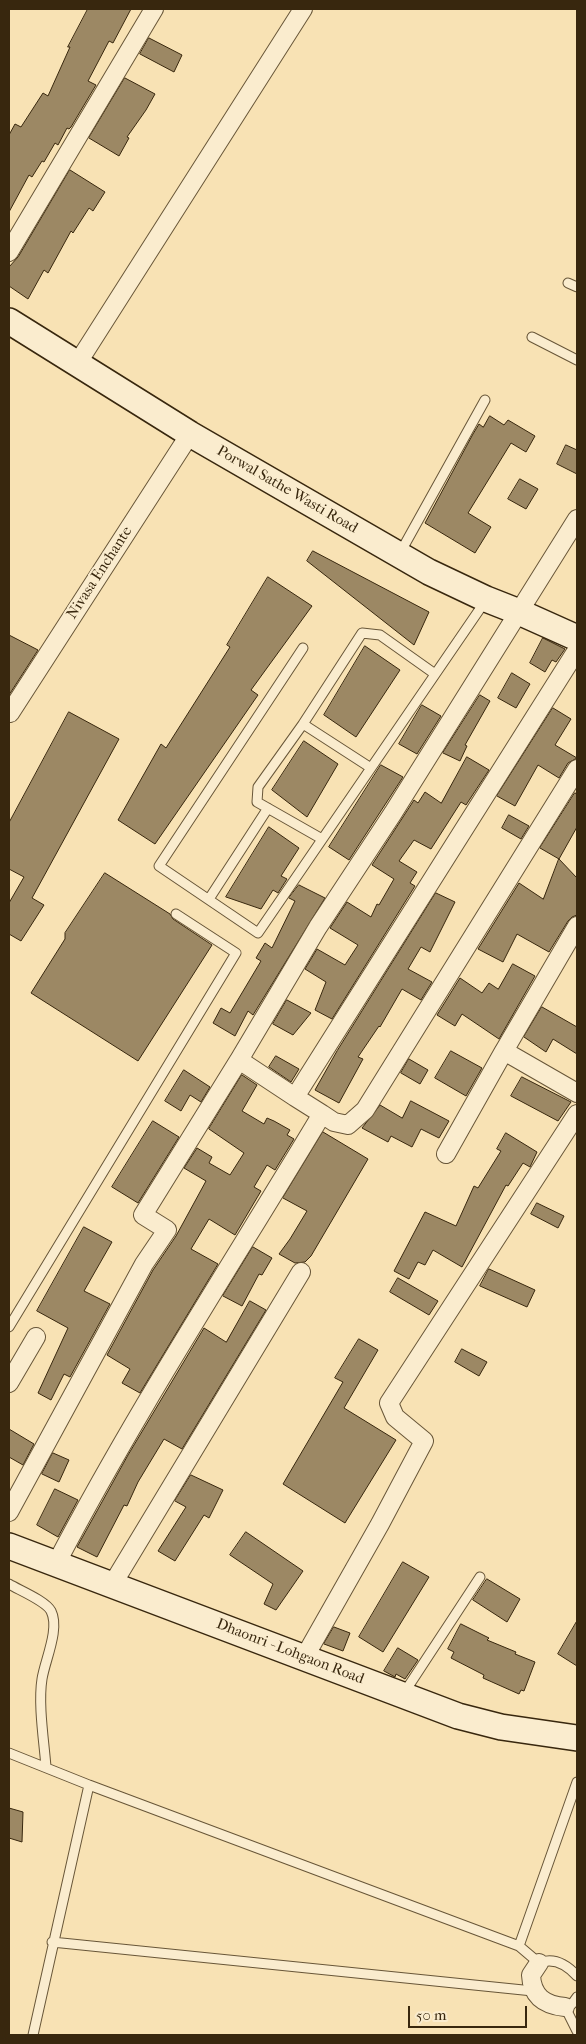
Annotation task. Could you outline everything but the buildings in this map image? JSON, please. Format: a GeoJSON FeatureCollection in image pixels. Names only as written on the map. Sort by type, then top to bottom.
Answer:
{"type":"FeatureCollection","features":[{"type":"Feature","properties":{"kind":"street"},"geometry":{"type":"LineString","coordinates":[[9,252],[154,9]]}},
{"type":"Feature","properties":{"kind":"street"},"geometry":{"type":"LineString","coordinates":[[78,364],[303,9]]}},
{"type":"Feature","properties":{"kind":"street","name":"Porwal Sathe Wasti Road"},"geometry":{"type":"LineString","coordinates":[[9,321],[190,434],[428,572],[577,638]]}},
{"type":"Feature","properties":{"kind":"street","name":"Nivasa Enchante"},"geometry":{"type":"LineString","coordinates":[[10,713],[190,434]]}},
{"type":"Feature","properties":{"kind":"street"},"geometry":{"type":"LineString","coordinates":[[9,1512],[144,1264],[167,1230],[143,1215],[239,1060],[318,927],[393,813],[577,519]]}},
{"type":"Feature","properties":{"kind":"street"},"geometry":{"type":"LineString","coordinates":[[296,1097],[577,650]]}},
{"type":"Feature","properties":{"kind":"street"},"geometry":{"type":"LineString","coordinates":[[239,1060],[334,1122],[348,1125],[365,1110],[577,769]]}},
{"type":"Feature","properties":{"kind":"street"},"geometry":{"type":"LineString","coordinates":[[446,1154],[577,926]]}},
{"type":"Feature","properties":{"kind":"street"},"geometry":{"type":"LineString","coordinates":[[504,1051],[577,1093]]}},
{"type":"Feature","properties":{"kind":"street"},"geometry":{"type":"LineString","coordinates":[[56,1564],[94,1491],[172,1357],[251,1232],[322,1114]]}},
{"type":"Feature","properties":{"kind":"street"},"geometry":{"type":"LineString","coordinates":[[304,1658],[380,1524],[424,1441],[395,1417],[389,1403],[577,1114]]}},
{"type":"Feature","properties":{"kind":"street"},"geometry":{"type":"LineString","coordinates":[[112,1585],[301,1272]]}},
{"type":"Feature","properties":{"kind":"street"},"geometry":{"type":"LineString","coordinates":[[9,1382],[36,1337]]}},
{"type":"Feature","properties":{"kind":"street","name":"Dhaonri - Lohgaon Road"},"geometry":{"type":"LineString","coordinates":[[9,1546],[458,1716],[500,1727],[577,1738]]}},
{"type":"Feature","properties":{"kind":"street"},"geometry":{"type":"LineString","coordinates":[[539,1963],[531,1976],[533,1991],[539,1998],[552,2006],[571,2002]]}},
{"type":"Feature","properties":{"kind":"lane"},"geometry":{"type":"LineString","coordinates":[[568,283],[577,287]]}},
{"type":"Feature","properties":{"kind":"lane"},"geometry":{"type":"LineString","coordinates":[[532,337],[577,360]]}},
{"type":"Feature","properties":{"kind":"lane"},"geometry":{"type":"LineString","coordinates":[[399,555],[485,400]]}},
{"type":"Feature","properties":{"kind":"lane"},"geometry":{"type":"LineString","coordinates":[[304,648],[159,866],[258,933],[486,599]]}},
{"type":"Feature","properties":{"kind":"lane"},"geometry":{"type":"LineString","coordinates":[[322,839],[257,802],[258,787],[303,724],[362,633],[380,635],[435,674]]}},
{"type":"Feature","properties":{"kind":"lane"},"geometry":{"type":"LineString","coordinates":[[303,724],[371,768]]}},
{"type":"Feature","properties":{"kind":"lane"},"geometry":{"type":"LineString","coordinates":[[209,899],[268,808]]}},
{"type":"Feature","properties":{"kind":"lane"},"geometry":{"type":"LineString","coordinates":[[9,1327],[236,953],[176,914]]}},
{"type":"Feature","properties":{"kind":"lane"},"geometry":{"type":"LineString","coordinates":[[403,1695],[480,1577]]}},
{"type":"Feature","properties":{"kind":"lane"},"geometry":{"type":"LineString","coordinates":[[9,1584],[41,1602],[50,1610],[53,1621],[52,1637],[42,1680],[46,1767]]}},
{"type":"Feature","properties":{"kind":"lane"},"geometry":{"type":"LineString","coordinates":[[9,1753],[88,1785],[519,1946],[539,1963],[546,1960],[555,1961],[577,1976]]}},
{"type":"Feature","properties":{"kind":"lane"},"geometry":{"type":"LineString","coordinates":[[519,1946],[577,1782]]}},
{"type":"Feature","properties":{"kind":"lane"},"geometry":{"type":"LineString","coordinates":[[33,2035],[88,1785]]}},
{"type":"Feature","properties":{"kind":"lane"},"geometry":{"type":"LineString","coordinates":[[52,1942],[533,1991]]}},
{"type":"Feature","properties":{"kind":"lane"},"geometry":{"type":"LineString","coordinates":[[571,2002],[577,2031]]}}]}
